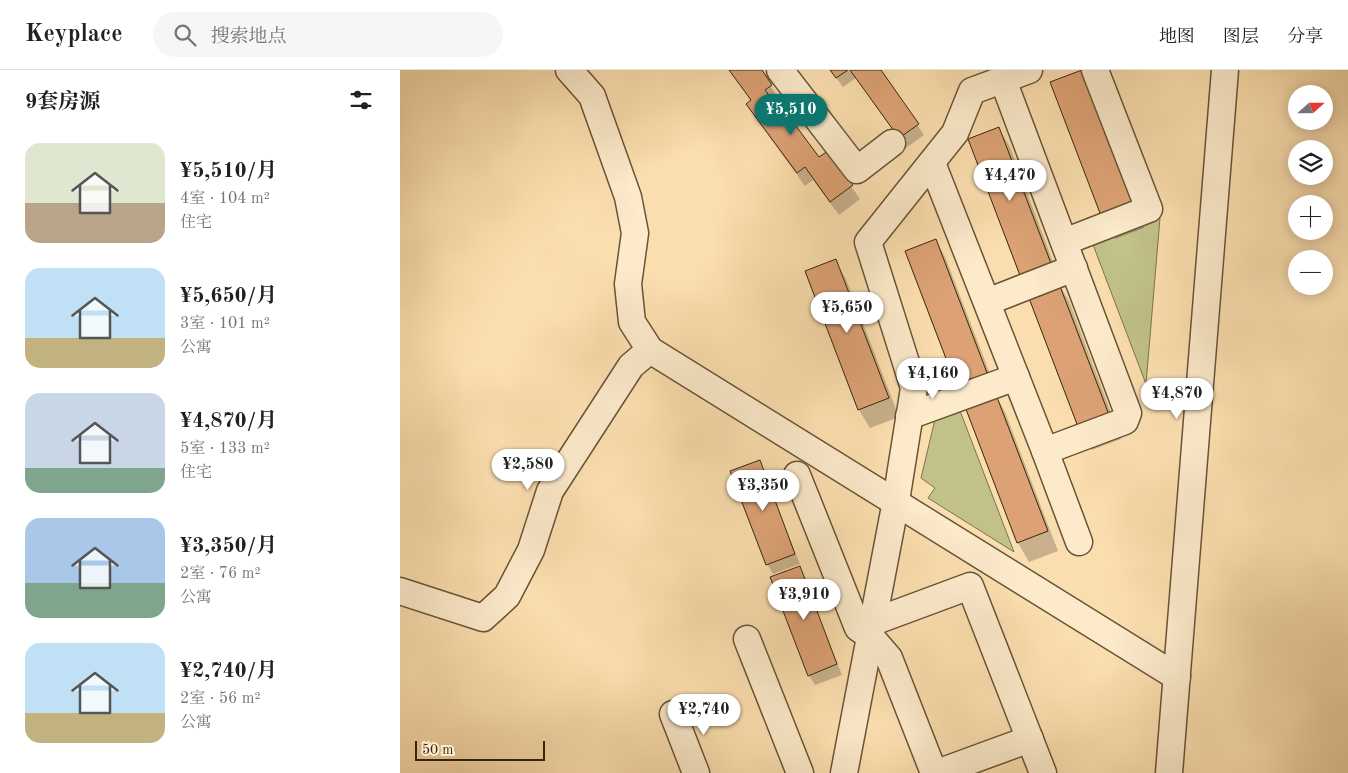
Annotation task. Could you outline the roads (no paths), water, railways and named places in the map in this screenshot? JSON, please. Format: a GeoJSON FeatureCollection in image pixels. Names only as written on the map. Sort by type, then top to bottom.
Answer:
{"type":"FeatureCollection","features":[{"type":"Feature","properties":{"kind":"street"},"geometry":{"type":"LineString","coordinates":[[569,70],[592,96],[628,197],[635,233],[628,284],[632,322],[650,350],[896,500],[1177,677]]}},
{"type":"Feature","properties":{"kind":"street"},"geometry":{"type":"LineString","coordinates":[[780,70],[857,170],[892,143]]}},
{"type":"Feature","properties":{"kind":"street"},"geometry":{"type":"LineString","coordinates":[[844,773],[896,500],[914,388],[868,242],[955,133],[972,91],[1029,70]]}},
{"type":"Feature","properties":{"kind":"street"},"geometry":{"type":"LineString","coordinates":[[1064,242],[1149,209],[1095,70]]}},
{"type":"Feature","properties":{"kind":"street"},"geometry":{"type":"LineString","coordinates":[[1169,773],[1225,70]]}},
{"type":"Feature","properties":{"kind":"street"},"geometry":{"type":"LineString","coordinates":[[1003,80],[1128,413],[1125,421],[1046,451]]}},
{"type":"Feature","properties":{"kind":"street"},"geometry":{"type":"LineString","coordinates":[[932,163],[1046,451],[1079,542]]}},
{"type":"Feature","properties":{"kind":"street"},"geometry":{"type":"LineString","coordinates":[[987,302],[1074,268]]}},
{"type":"Feature","properties":{"kind":"street"},"geometry":{"type":"LineString","coordinates":[[400,591],[483,618],[507,596],[531,550],[550,491],[630,366],[650,350]]}},
{"type":"Feature","properties":{"kind":"street"},"geometry":{"type":"LineString","coordinates":[[910,416],[1016,377]]}},
{"type":"Feature","properties":{"kind":"street"},"geometry":{"type":"LineString","coordinates":[[797,475],[858,628],[871,629],[970,586],[1043,773]]}},
{"type":"Feature","properties":{"kind":"street"},"geometry":{"type":"LineString","coordinates":[[871,629],[889,658],[935,773],[1030,739]]}},
{"type":"Feature","properties":{"kind":"street"},"geometry":{"type":"LineString","coordinates":[[747,639],[800,773]]}},
{"type":"Feature","properties":{"kind":"street"},"geometry":{"type":"LineString","coordinates":[[673,714],[696,773]]}}]}
